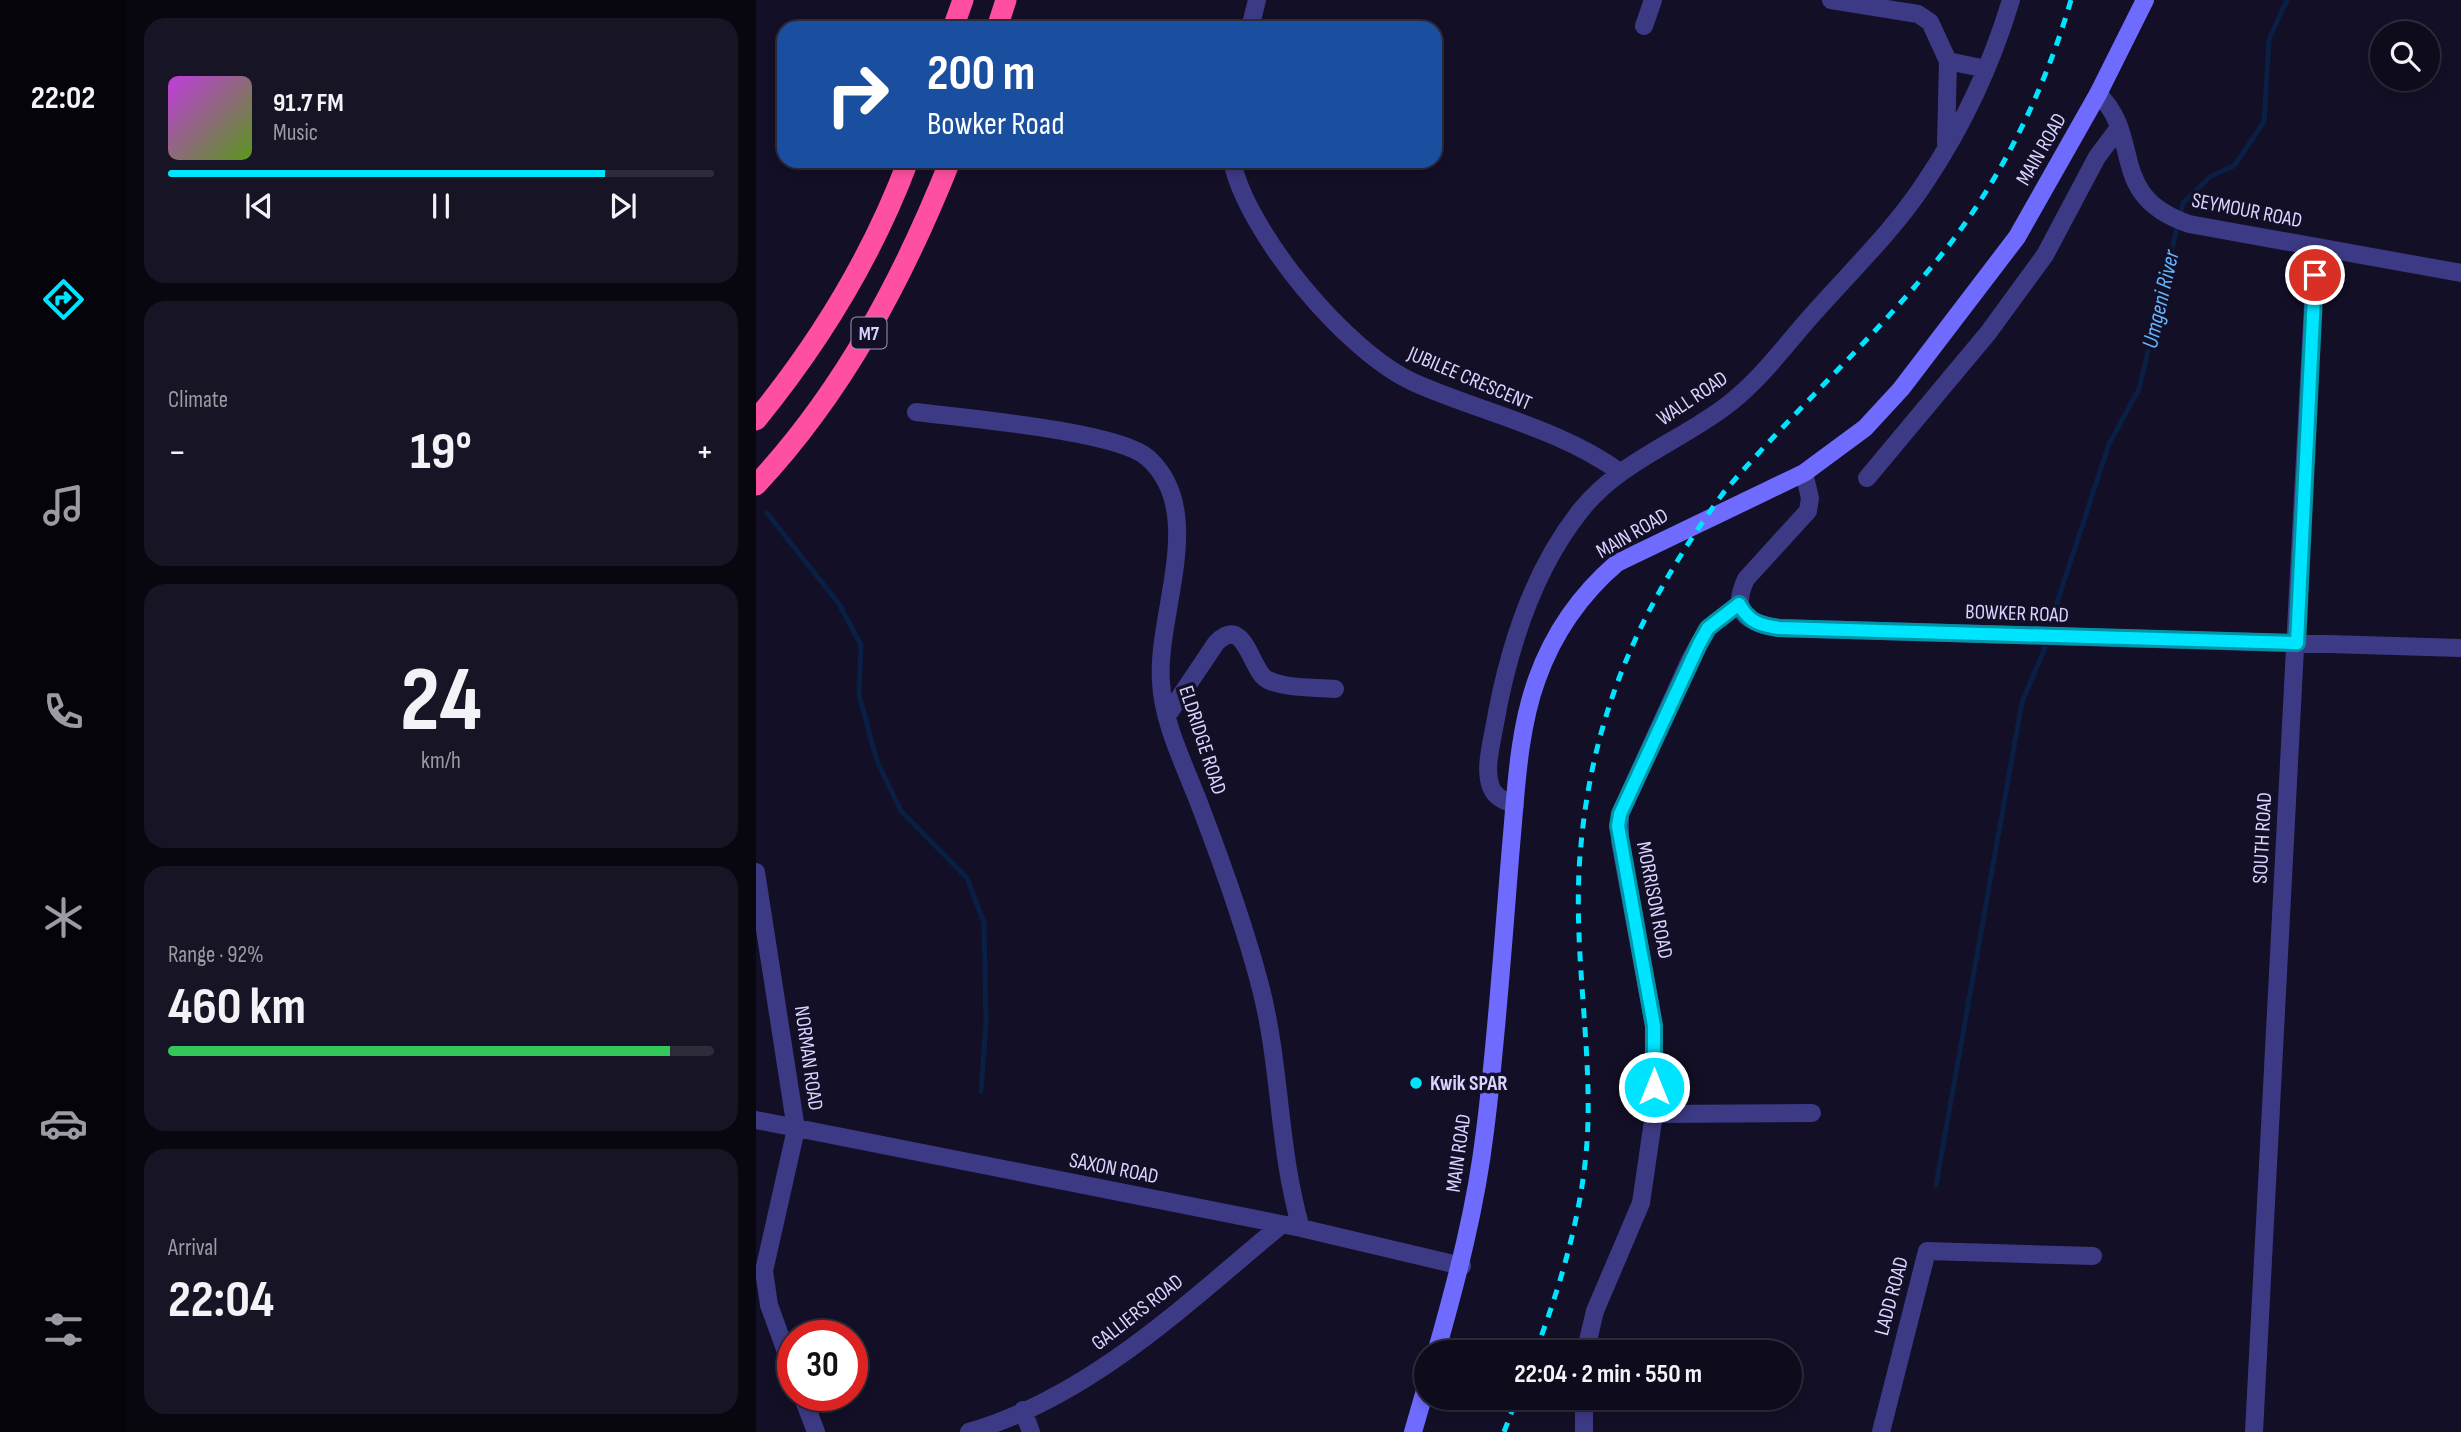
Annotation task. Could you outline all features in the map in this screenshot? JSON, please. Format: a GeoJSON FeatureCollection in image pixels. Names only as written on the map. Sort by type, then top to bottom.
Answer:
{"type":"FeatureCollection","features":[{"type":"Feature","properties":{"kind":"highway"},"geometry":{"type":"LineString","coordinates":[[956,21],[963,0]]}},
{"type":"Feature","properties":{"kind":"highway"},"geometry":{"type":"LineString","coordinates":[[999,21],[1006,0]]}},
{"type":"Feature","properties":{"kind":"highway","name":"M7"},"geometry":{"type":"LineString","coordinates":[[756,420],[784,386],[823,328],[863,260],[905,168]]}},
{"type":"Feature","properties":{"kind":"highway","name":"M7"},"geometry":{"type":"LineString","coordinates":[[756,485],[826,397],[872,330],[919,239],[947,168]]}},
{"type":"Feature","properties":{"kind":"main road","name":"MAIN ROAD"},"geometry":{"type":"LineString","coordinates":[[1440,1340],[1462,1266],[1485,1129],[1515,805],[1527,717],[1536,680],[1551,647],[1594,583],[1617,563],[1804,473],[1865,428],[1946,334],[2017,237],[2098,94],[2145,0]]}},
{"type":"Feature","properties":{"kind":"main road"},"geometry":{"type":"LineString","coordinates":[[1413,1432],[1419,1410]]}},
{"type":"Feature","properties":{"kind":"street"},"geometry":{"type":"LineString","coordinates":[[1252,21],[1257,0]]}},
{"type":"Feature","properties":{"kind":"street"},"geometry":{"type":"LineString","coordinates":[[1644,26],[1653,0]]}},
{"type":"Feature","properties":{"kind":"street"},"geometry":{"type":"LineString","coordinates":[[1831,0],[1917,14],[1930,22],[1948,61],[1946,147]]}},
{"type":"Feature","properties":{"kind":"street","name":"WALL ROAD"},"geometry":{"type":"LineString","coordinates":[[1515,805],[1502,800],[1493,792],[1489,768],[1502,685],[1516,637],[1540,579],[1569,527],[1582,509],[1620,472],[1708,419],[1746,388],[1891,226],[1925,183],[1946,147],[1986,69],[2011,0]]}},
{"type":"Feature","properties":{"kind":"street"},"geometry":{"type":"LineString","coordinates":[[1948,61],[1986,69]]}},
{"type":"Feature","properties":{"kind":"street","name":"SEYMOUR ROAD"},"geometry":{"type":"LineString","coordinates":[[2098,94],[2113,112],[2134,178],[2145,199],[2163,215],[2180,221],[2461,273]]}},
{"type":"Feature","properties":{"kind":"street"},"geometry":{"type":"LineString","coordinates":[[1867,478],[1988,333],[2045,255],[2097,158],[2118,129]]}},
{"type":"Feature","properties":{"kind":"street","name":"JUBILEE CRESCENT"},"geometry":{"type":"LineString","coordinates":[[1234,168],[1243,198],[1275,253],[1346,332],[1373,356],[1412,382],[1581,446],[1620,472]]}},
{"type":"Feature","properties":{"kind":"street","name":"SOUTH ROAD"},"geometry":{"type":"LineString","coordinates":[[2254,1432],[2316,247]]}},
{"type":"Feature","properties":{"kind":"street","name":"ELDRIDGE ROAD"},"geometry":{"type":"LineString","coordinates":[[916,412],[1114,442],[1148,458],[1163,476],[1171,492],[1179,519],[1161,653],[1161,681],[1167,716],[1243,929],[1261,991],[1286,1162],[1301,1228]]}},
{"type":"Feature","properties":{"kind":"street"},"geometry":{"type":"LineString","coordinates":[[1739,604],[1746,579],[1808,511],[1810,498],[1804,473]]}},
{"type":"Feature","properties":{"kind":"street","name":"BOWKER ROAD"},"geometry":{"type":"LineString","coordinates":[[1739,604],[1746,616],[1757,624],[1779,628],[2461,648]]}},
{"type":"Feature","properties":{"kind":"street","name":"MORRISON ROAD"},"geometry":{"type":"LineString","coordinates":[[1588,1340],[1595,1311],[1640,1203],[1654,1114],[1654,1026],[1620,841],[1620,814],[1702,639],[1723,614],[1739,604]]}},
{"type":"Feature","properties":{"kind":"street"},"geometry":{"type":"LineString","coordinates":[[1167,716],[1223,636],[1231,635],[1245,643],[1255,668],[1268,680],[1335,690]]}},
{"type":"Feature","properties":{"kind":"street","name":"NORMAN ROAD"},"geometry":{"type":"LineString","coordinates":[[756,872],[796,1129],[764,1271],[769,1305],[777,1327]]}},
{"type":"Feature","properties":{"kind":"street"},"geometry":{"type":"LineString","coordinates":[[1654,1114],[1812,1113]]}},
{"type":"Feature","properties":{"kind":"street","name":"SAXON ROAD"},"geometry":{"type":"LineString","coordinates":[[756,1120],[1301,1228],[1462,1266]]}},
{"type":"Feature","properties":{"kind":"street","name":"GALLIERS ROAD"},"geometry":{"type":"LineString","coordinates":[[970,1432],[1023,1410],[1092,1375],[1135,1347],[1281,1224]]}},
{"type":"Feature","properties":{"kind":"street","name":"LADD ROAD"},"geometry":{"type":"LineString","coordinates":[[1881,1432],[1927,1251],[2093,1256]]}},
{"type":"Feature","properties":{"kind":"street"},"geometry":{"type":"LineString","coordinates":[[1023,1410],[1031,1432]]}},
{"type":"Feature","properties":{"kind":"street"},"geometry":{"type":"LineString","coordinates":[[1584,1410],[1584,1432]]}},
{"type":"Feature","properties":{"kind":"street"},"geometry":{"type":"LineString","coordinates":[[808,1411],[816,1432]]}},
{"type":"Feature","properties":{"kind":"waterway","name":"Umgeni River"},"geometry":{"type":"LineString","coordinates":[[2051,621],[2109,444],[2139,389],[2183,203],[2211,176],[2234,166],[2264,122],[2269,39],[2287,0]]}},
{"type":"Feature","properties":{"kind":"waterway"},"geometry":{"type":"LineString","coordinates":[[767,513],[839,604],[861,645],[859,695],[877,761],[901,811],[967,878],[984,923],[986,1023],[981,1091]]}},
{"type":"Feature","properties":{"kind":"waterway"},"geometry":{"type":"LineString","coordinates":[[1936,1185],[2022,702],[2045,648]]}},
{"type":"Feature","properties":{"kind":"railway"},"geometry":{"type":"LineString","coordinates":[[1540,1340],[1564,1268],[1583,1181],[1588,1088],[1580,955],[1580,856],[1595,755],[1625,663],[1668,577],[1724,492],[1893,312],[1967,221],[2004,162],[2035,99],[2071,0]]}},
{"type":"Feature","properties":{"kind":"railway"},"geometry":{"type":"LineString","coordinates":[[1504,1432],[1512,1410]]}},
{"type":"Feature","properties":{"kind":"place","name":"Kwik SPAR"},"geometry":{"type":"Point","coordinates":[1416,1083]}},
{"type":"Feature","properties":{"kind":"route"},"geometry":{"type":"LineString","coordinates":[[1654,1087],[1654,1026],[1618,826],[1620,814],[1653,740],[1708,628],[1739,604],[1746,616],[1757,624],[1779,628],[2297,643],[2315,275]]}}]}
